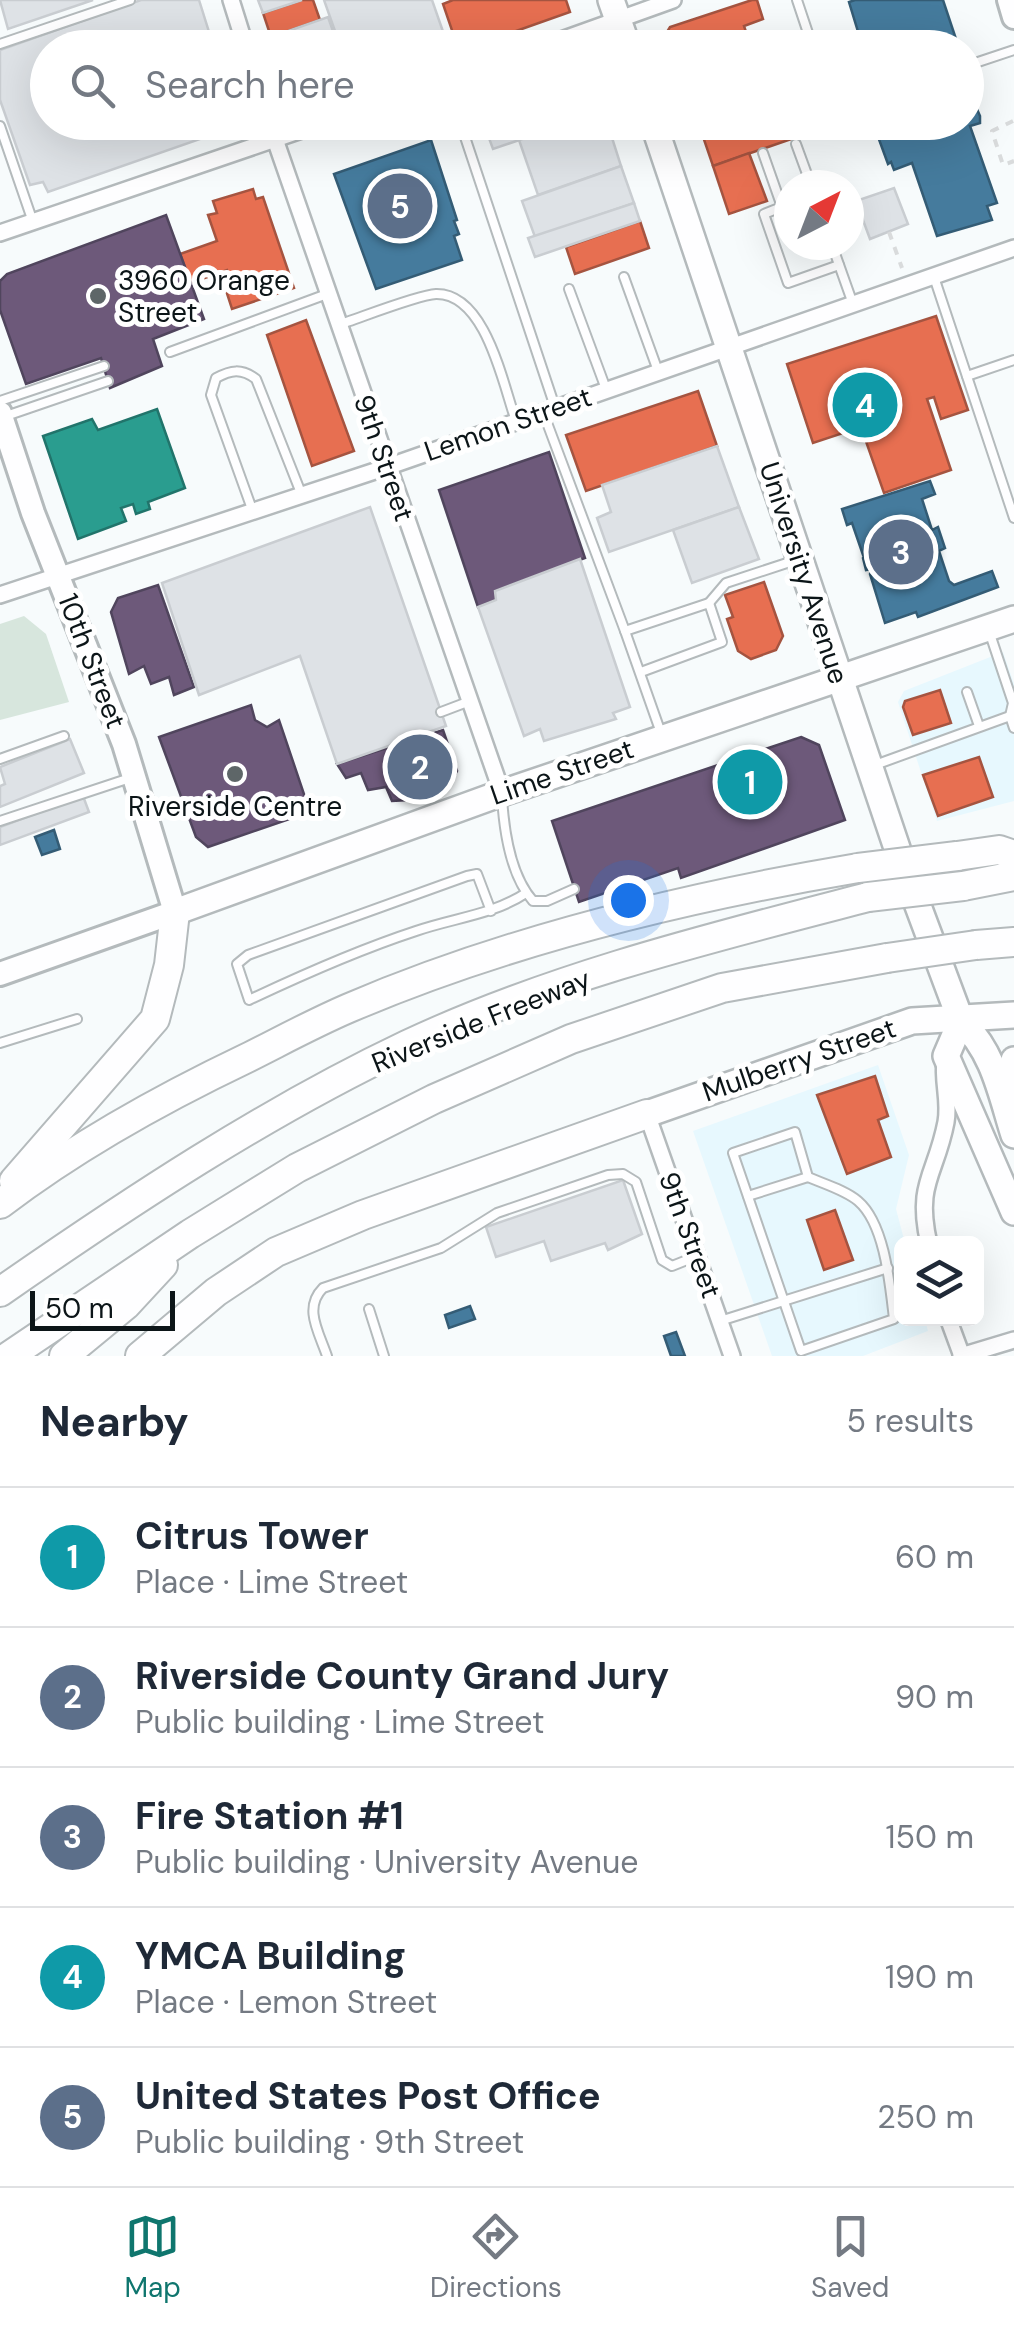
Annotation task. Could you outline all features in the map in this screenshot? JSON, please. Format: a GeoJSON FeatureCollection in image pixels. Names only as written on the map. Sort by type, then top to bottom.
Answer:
{"type":"FeatureCollection","features":[{"type":"Feature","properties":{"kind":"highway"},"geometry":{"type":"LineString","coordinates":[[0,1204],[85,1146],[186,1087],[349,1008],[476,961],[780,881],[999,850],[1014,856]]}},
{"type":"Feature","properties":{"kind":"highway","name":"Riverside Freeway"},"geometry":{"type":"LineString","coordinates":[[0,1292],[118,1210],[262,1122],[409,1044],[556,986],[711,937],[868,897],[1014,876]]}},
{"type":"Feature","properties":{"kind":"highway"},"geometry":{"type":"LineString","coordinates":[[0,1196],[154,1019],[169,965],[175,912]]}},
{"type":"Feature","properties":{"kind":"highway","name":"Riverside Freeway"},"geometry":{"type":"LineString","coordinates":[[10,1356],[190,1234],[297,1168],[434,1099],[571,1039],[722,988],[887,958],[1014,942]]}},
{"type":"Feature","properties":{"kind":"highway"},"geometry":{"type":"LineString","coordinates":[[140,1356],[216,1292],[276,1252],[363,1214],[647,1114]]}},
{"type":"Feature","properties":{"kind":"highway"},"geometry":{"type":"LineString","coordinates":[[64,1356],[126,1305],[190,1234]]}},
{"type":"Feature","properties":{"kind":"main road","name":"University Avenue"},"geometry":{"type":"LineString","coordinates":[[659,140],[902,864],[962,1021],[988,1053],[1014,1135]]}},
{"type":"Feature","properties":{"kind":"main road","name":"Lime Street"},"geometry":{"type":"LineString","coordinates":[[175,912],[502,793],[1014,618]]}},
{"type":"Feature","properties":{"kind":"main road","name":"Mulberry Street"},"geometry":{"type":"LineString","coordinates":[[647,1114],[912,1021],[1014,1016]]}},
{"type":"Feature","properties":{"kind":"main road"},"geometry":{"type":"LineString","coordinates":[[962,1021],[946,1056],[1014,1212]]}},
{"type":"Feature","properties":{"kind":"main road"},"geometry":{"type":"LineString","coordinates":[[1014,1060],[1014,1084]]}},
{"type":"Feature","properties":{"kind":"street"},"geometry":{"type":"LineString","coordinates":[[231,0],[240,30]]}},
{"type":"Feature","properties":{"kind":"street"},"geometry":{"type":"LineString","coordinates":[[575,30],[615,10],[674,0]]}},
{"type":"Feature","properties":{"kind":"street"},"geometry":{"type":"LineString","coordinates":[[1008,0],[1014,17]]}},
{"type":"Feature","properties":{"kind":"street"},"geometry":{"type":"LineString","coordinates":[[0,233],[275,141]]}},
{"type":"Feature","properties":{"kind":"street","name":"9th Street"},"geometry":{"type":"LineString","coordinates":[[275,141],[502,793]]}},
{"type":"Feature","properties":{"kind":"street","name":"Lemon Street"},"geometry":{"type":"LineString","coordinates":[[0,595],[386,467],[1014,248]]}},
{"type":"Feature","properties":{"kind":"street","name":"10th Street"},"geometry":{"type":"LineString","coordinates":[[0,410],[33,512],[134,776],[175,912]]}},
{"type":"Feature","properties":{"kind":"street","name":"Lime Street"},"geometry":{"type":"LineString","coordinates":[[0,974],[175,912]]}},
{"type":"Feature","properties":{"kind":"street"},"geometry":{"type":"LineString","coordinates":[[928,1236],[922,1197],[946,1123],[942,1080],[946,1056]]}},
{"type":"Feature","properties":{"kind":"street","name":"9th Street"},"geometry":{"type":"LineString","coordinates":[[647,1114],[732,1356]]}},
{"type":"Feature","properties":{"kind":"street"},"geometry":{"type":"LineString","coordinates":[[951,1326],[961,1356],[1007,1342]]}},
{"type":"Feature","properties":{"kind":"lane"},"geometry":{"type":"LineString","coordinates":[[41,30],[130,0]]}},
{"type":"Feature","properties":{"kind":"lane"},"geometry":{"type":"LineString","coordinates":[[797,0],[807,30]]}},
{"type":"Feature","properties":{"kind":"lane"},"geometry":{"type":"LineString","coordinates":[[0,44],[30,34]]}},
{"type":"Feature","properties":{"kind":"lane"},"geometry":{"type":"LineString","coordinates":[[984,60],[1014,50]]}},
{"type":"Feature","properties":{"kind":"lane"},"geometry":{"type":"LineString","coordinates":[[0,126],[33,222]]}},
{"type":"Feature","properties":{"kind":"lane"},"geometry":{"type":"LineString","coordinates":[[466,140],[549,409],[662,737]]}},
{"type":"Feature","properties":{"kind":"lane"},"geometry":{"type":"LineString","coordinates":[[796,144],[806,170]]}},
{"type":"Feature","properties":{"kind":"lane"},"geometry":{"type":"LineString","coordinates":[[763,153],[774,178]]}},
{"type":"Feature","properties":{"kind":"lane"},"geometry":{"type":"LineString","coordinates":[[774,210],[764,214],[774,243]]}},
{"type":"Feature","properties":{"kind":"lane"},"geometry":{"type":"LineString","coordinates":[[780,260],[788,283],[839,265]]}},
{"type":"Feature","properties":{"kind":"lane"},"geometry":{"type":"LineString","coordinates":[[837,260],[852,304]]}},
{"type":"Feature","properties":{"kind":"lane"},"geometry":{"type":"LineString","coordinates":[[624,277],[658,371]]}},
{"type":"Feature","properties":{"kind":"lane"},"geometry":{"type":"LineString","coordinates":[[934,277],[1014,518]]}},
{"type":"Feature","properties":{"kind":"lane"},"geometry":{"type":"LineString","coordinates":[[569,289],[606,389]]}},
{"type":"Feature","properties":{"kind":"lane"},"geometry":{"type":"LineString","coordinates":[[170,352],[328,294]]}},
{"type":"Feature","properties":{"kind":"lane"},"geometry":{"type":"LineString","coordinates":[[338,325],[435,294],[457,301],[479,319],[516,421]]}},
{"type":"Feature","properties":{"kind":"lane"},"geometry":{"type":"LineString","coordinates":[[967,376],[1014,360]]}},
{"type":"Feature","properties":{"kind":"lane"},"geometry":{"type":"LineString","coordinates":[[0,410],[104,366]]}},
{"type":"Feature","properties":{"kind":"lane"},"geometry":{"type":"LineString","coordinates":[[252,509],[212,396],[216,378],[228,372],[240,371],[256,378],[301,494]]}},
{"type":"Feature","properties":{"kind":"lane"},"geometry":{"type":"LineString","coordinates":[[0,410],[108,381]]}},
{"type":"Feature","properties":{"kind":"lane"},"geometry":{"type":"LineString","coordinates":[[625,631],[709,604],[726,583],[800,559]]}},
{"type":"Feature","properties":{"kind":"lane"},"geometry":{"type":"LineString","coordinates":[[640,672],[722,642],[709,604]]}},
{"type":"Feature","properties":{"kind":"lane"},"geometry":{"type":"LineString","coordinates":[[988,627],[1013,702],[1010,716],[1014,728]]}},
{"type":"Feature","properties":{"kind":"lane"},"geometry":{"type":"LineString","coordinates":[[967,692],[979,726]]}},
{"type":"Feature","properties":{"kind":"lane"},"geometry":{"type":"LineString","coordinates":[[441,712],[470,702]]}},
{"type":"Feature","properties":{"kind":"lane"},"geometry":{"type":"LineString","coordinates":[[870,767],[1010,716]]}},
{"type":"Feature","properties":{"kind":"lane"},"geometry":{"type":"LineString","coordinates":[[0,759],[64,736]]}},
{"type":"Feature","properties":{"kind":"lane"},"geometry":{"type":"LineString","coordinates":[[0,821],[134,776]]}},
{"type":"Feature","properties":{"kind":"lane"},"geometry":{"type":"LineString","coordinates":[[502,793],[504,827],[526,893],[533,901],[547,901],[574,889]]}},
{"type":"Feature","properties":{"kind":"lane"},"geometry":{"type":"LineString","coordinates":[[491,910],[477,874],[467,876],[248,955],[237,964],[249,1000],[378,943],[447,920],[504,908],[526,893]]}},
{"type":"Feature","properties":{"kind":"lane"},"geometry":{"type":"LineString","coordinates":[[0,1043],[76,1019]]}},
{"type":"Feature","properties":{"kind":"lane"},"geometry":{"type":"LineString","coordinates":[[748,1196],[808,1178],[855,1197],[869,1212],[888,1268],[894,1319],[801,1351],[733,1153],[795,1132],[808,1178]]}},
{"type":"Feature","properties":{"kind":"lane"},"geometry":{"type":"LineString","coordinates":[[328,1356],[311,1308],[314,1297],[324,1288],[441,1248],[497,1213],[608,1175],[623,1174],[636,1182],[662,1260],[672,1266],[697,1256]]}},
{"type":"Feature","properties":{"kind":"lane"},"geometry":{"type":"LineString","coordinates":[[720,1321],[888,1268]]}},
{"type":"Feature","properties":{"kind":"lane"},"geometry":{"type":"LineString","coordinates":[[369,1309],[384,1356]]}},
{"type":"Feature","properties":{"kind":"path"},"geometry":{"type":"LineString","coordinates":[[1013,121],[992,131],[1003,165],[1014,161]]}},
{"type":"Feature","properties":{"kind":"path"},"geometry":{"type":"LineString","coordinates":[[889,232],[902,268]]}},
{"type":"Feature","properties":{"kind":"shaded area"},"geometry":{"type":"Polygon","coordinates":[[[24,616],[46,634],[69,702],[0,720],[0,624],[24,616]]]}},
{"type":"Feature","properties":{"kind":"shaded area"},"geometry":{"type":"Polygon","coordinates":[[[1003,652],[1014,684],[1014,801],[937,821],[898,702],[904,691],[1003,652]]]}},
{"type":"Feature","properties":{"kind":"shaded area"},"geometry":{"type":"Polygon","coordinates":[[[878,1065],[909,1155],[896,1209],[903,1236],[894,1236],[894,1326],[927,1326],[928,1331],[863,1356],[772,1356],[693,1131],[878,1065]]]}},
{"type":"Feature","properties":{"kind":"building: Shops"},"geometry":{"type":"Polygon","coordinates":[[[313,0],[320,20],[291,30],[269,30],[263,13],[313,0]]]}},
{"type":"Feature","properties":{"kind":"building: Shops"},"geometry":{"type":"Polygon","coordinates":[[[453,0],[566,0],[570,12],[519,30],[452,30],[443,4],[453,0]]]}},
{"type":"Feature","properties":{"kind":"building: Shops"},"geometry":{"type":"Polygon","coordinates":[[[752,0],[757,0],[763,19],[744,26],[745,30],[668,30],[752,0]]]}},
{"type":"Feature","properties":{"kind":"building: Shops"},"geometry":{"type":"Polygon","coordinates":[[[704,140],[788,140],[713,166],[704,140]]]}},
{"type":"Feature","properties":{"kind":"building: Shops"},"geometry":{"type":"Polygon","coordinates":[[[749,153],[767,201],[729,214],[713,166],[749,153]]]}},
{"type":"Feature","properties":{"kind":"building: Shops"},"geometry":{"type":"Polygon","coordinates":[[[253,189],[256,199],[263,197],[294,288],[232,309],[222,278],[229,275],[227,270],[191,283],[180,254],[217,241],[208,215],[217,213],[213,201],[253,189]]]}},
{"type":"Feature","properties":{"kind":"building: Shops"},"geometry":{"type":"Polygon","coordinates":[[[640,221],[649,248],[575,274],[566,247],[640,221]]]}},
{"type":"Feature","properties":{"kind":"building: Shops"},"geometry":{"type":"Polygon","coordinates":[[[936,316],[968,410],[941,419],[934,397],[927,399],[951,470],[884,493],[861,427],[813,443],[787,364],[936,316]]]}},
{"type":"Feature","properties":{"kind":"building: Shops"},"geometry":{"type":"Polygon","coordinates":[[[306,320],[354,451],[312,466],[267,335],[306,320]]]}},
{"type":"Feature","properties":{"kind":"building: Shops"},"geometry":{"type":"Polygon","coordinates":[[[698,391],[717,446],[586,491],[566,435],[698,391]]]}},
{"type":"Feature","properties":{"kind":"building: Shops"},"geometry":{"type":"Polygon","coordinates":[[[764,582],[783,636],[776,650],[751,659],[738,651],[727,619],[733,617],[725,595],[764,582]]]}},
{"type":"Feature","properties":{"kind":"building: Shops"},"geometry":{"type":"Polygon","coordinates":[[[940,690],[951,723],[913,735],[903,707],[905,701],[940,690]]]}},
{"type":"Feature","properties":{"kind":"building: Shops"},"geometry":{"type":"Polygon","coordinates":[[[979,757],[993,797],[938,816],[923,775],[979,757]]]}},
{"type":"Feature","properties":{"kind":"building: Shops"},"geometry":{"type":"Polygon","coordinates":[[[875,1076],[888,1116],[878,1120],[891,1157],[847,1174],[817,1095],[875,1076]]]}},
{"type":"Feature","properties":{"kind":"building: Shops"},"geometry":{"type":"Polygon","coordinates":[[[835,1210],[853,1260],[824,1270],[807,1220],[835,1210]]]}},
{"type":"Feature","properties":{"kind":"building: Offices","name":"3960 Orange Street"},"geometry":{"type":"Polygon","coordinates":[[[166,215],[204,319],[153,339],[162,366],[110,388],[101,358],[26,384],[0,310],[0,281],[7,274],[166,215]]]}},
{"type":"Feature","properties":{"kind":"building: Offices"},"geometry":{"type":"Polygon","coordinates":[[[549,452],[585,558],[495,591],[496,600],[478,607],[439,490],[549,452]]]}},
{"type":"Feature","properties":{"kind":"building: Offices"},"geometry":{"type":"Polygon","coordinates":[[[158,585],[194,687],[174,695],[169,677],[151,684],[144,666],[129,674],[111,612],[118,598],[158,585]]]}},
{"type":"Feature","properties":{"kind":"building: Offices","name":"Riverside Centre"},"geometry":{"type":"Polygon","coordinates":[[[251,705],[255,720],[267,727],[279,720],[310,812],[208,847],[196,837],[159,737],[251,705]]]}},
{"type":"Feature","properties":{"kind":"building: Offices"},"geometry":{"type":"Polygon","coordinates":[[[443,730],[457,771],[450,784],[410,800],[392,801],[386,787],[368,790],[361,773],[346,778],[337,764],[443,730]]]}},
{"type":"Feature","properties":{"kind":"building: Offices"},"geometry":{"type":"Polygon","coordinates":[[[801,737],[819,745],[845,820],[681,878],[678,868],[579,902],[552,821],[801,737]]]}},
{"type":"Feature","properties":{"kind":"building: Schools"},"geometry":{"type":"Polygon","coordinates":[[[157,409],[185,488],[148,502],[150,509],[136,514],[133,504],[121,508],[126,521],[78,539],[43,436],[92,419],[98,430],[157,409]]]}},
{"type":"Feature","properties":{"kind":"building: Public"},"geometry":{"type":"Polygon","coordinates":[[[943,0],[953,30],[858,30],[849,2],[943,0]]]}},
{"type":"Feature","properties":{"kind":"building: Public"},"geometry":{"type":"Polygon","coordinates":[[[431,140],[457,220],[454,221],[459,234],[454,236],[462,260],[376,289],[334,174],[431,140]]]}},
{"type":"Feature","properties":{"kind":"building: Public"},"geometry":{"type":"Polygon","coordinates":[[[879,140],[975,140],[997,203],[987,206],[992,220],[937,236],[912,163],[894,170],[891,162],[888,164],[879,140]]]}},
{"type":"Feature","properties":{"kind":"building: Public"},"geometry":{"type":"Polygon","coordinates":[[[930,481],[935,494],[922,499],[932,530],[938,527],[945,548],[939,551],[949,581],[954,585],[992,571],[998,587],[918,617],[916,612],[885,623],[870,574],[872,569],[866,570],[866,554],[863,555],[852,523],[847,525],[842,509],[930,481]]]}},
{"type":"Feature","properties":{"kind":"building: Public"},"geometry":{"type":"Polygon","coordinates":[[[54,830],[60,849],[42,855],[35,837],[54,830]]]}},
{"type":"Feature","properties":{"kind":"building: Public"},"geometry":{"type":"Polygon","coordinates":[[[470,1306],[475,1319],[449,1328],[445,1315],[470,1306]]]}},
{"type":"Feature","properties":{"kind":"building: Public"},"geometry":{"type":"Polygon","coordinates":[[[676,1332],[685,1356],[671,1356],[664,1336],[676,1332]]]}},
{"type":"Feature","properties":{"kind":"building: Other"},"geometry":{"type":"Polygon","coordinates":[[[0,0],[93,0],[8,29],[0,0]]]}},
{"type":"Feature","properties":{"kind":"building: Other"},"geometry":{"type":"Polygon","coordinates":[[[141,0],[199,0],[208,30],[56,30],[141,0]]]}},
{"type":"Feature","properties":{"kind":"building: Other"},"geometry":{"type":"Polygon","coordinates":[[[258,0],[302,0],[263,13],[258,0]]]}},
{"type":"Feature","properties":{"kind":"building: Other"},"geometry":{"type":"Polygon","coordinates":[[[324,0],[432,0],[442,30],[335,30],[324,0]]]}},
{"type":"Feature","properties":{"kind":"building: Other"},"geometry":{"type":"Polygon","coordinates":[[[328,17],[333,30],[291,30],[328,17]]]}},
{"type":"Feature","properties":{"kind":"building: Other"},"geometry":{"type":"Polygon","coordinates":[[[30,39],[30,140],[197,140],[48,192],[43,182],[30,185],[0,100],[0,50],[30,39]]]}},
{"type":"Feature","properties":{"kind":"building: Other"},"geometry":{"type":"Polygon","coordinates":[[[490,140],[519,140],[493,149],[490,140]]]}},
{"type":"Feature","properties":{"kind":"building: Other"},"geometry":{"type":"Polygon","coordinates":[[[519,140],[613,140],[621,166],[538,195],[519,140]]]}},
{"type":"Feature","properties":{"kind":"building: Other"},"geometry":{"type":"Polygon","coordinates":[[[621,166],[634,203],[535,237],[522,201],[621,166]]]}},
{"type":"Feature","properties":{"kind":"building: Other"},"geometry":{"type":"Polygon","coordinates":[[[894,188],[908,224],[870,239],[864,223],[864,198],[894,188]]]}},
{"type":"Feature","properties":{"kind":"building: Other"},"geometry":{"type":"Polygon","coordinates":[[[634,203],[640,221],[535,257],[528,238],[634,203]]]}},
{"type":"Feature","properties":{"kind":"building: Other"},"geometry":{"type":"Polygon","coordinates":[[[717,446],[739,507],[609,552],[597,518],[611,512],[602,485],[717,446]]]}},
{"type":"Feature","properties":{"kind":"building: Other"},"geometry":{"type":"Polygon","coordinates":[[[370,507],[446,726],[337,764],[300,656],[199,695],[162,583],[370,507]]]}},
{"type":"Feature","properties":{"kind":"building: Other"},"geometry":{"type":"Polygon","coordinates":[[[739,507],[759,559],[692,583],[673,530],[739,507]]]}},
{"type":"Feature","properties":{"kind":"building: Other"},"geometry":{"type":"Polygon","coordinates":[[[580,559],[630,707],[613,713],[616,719],[544,741],[540,729],[524,736],[478,607],[496,600],[495,591],[580,559]]]}},
{"type":"Feature","properties":{"kind":"building: Other"},"geometry":{"type":"Polygon","coordinates":[[[70,739],[84,773],[0,807],[0,786],[5,784],[0,767],[70,739]]]}},
{"type":"Feature","properties":{"kind":"building: Other"},"geometry":{"type":"Polygon","coordinates":[[[83,796],[89,812],[0,845],[0,827],[83,796]]]}},
{"type":"Feature","properties":{"kind":"building: Other"},"geometry":{"type":"Polygon","coordinates":[[[623,1180],[642,1234],[608,1250],[605,1243],[551,1261],[544,1241],[496,1257],[486,1227],[623,1180]]]}},
{"type":"Feature","properties":{"kind":"place","name":"United States Post Office"},"geometry":{"type":"Point","coordinates":[400,206]}},
{"type":"Feature","properties":{"kind":"place","name":"3960 Orange Street"},"geometry":{"type":"Point","coordinates":[98,296]}},
{"type":"Feature","properties":{"kind":"place","name":"YMCA Building"},"geometry":{"type":"Point","coordinates":[865,405]}},
{"type":"Feature","properties":{"kind":"place","name":"Fire Station #1"},"geometry":{"type":"Point","coordinates":[901,552]}},
{"type":"Feature","properties":{"kind":"place","name":"Riverside County Grand Jury"},"geometry":{"type":"Point","coordinates":[420,767]}},
{"type":"Feature","properties":{"kind":"place","name":"Riverside Centre"},"geometry":{"type":"Point","coordinates":[235,774]}},
{"type":"Feature","properties":{"kind":"place","name":"Citrus Tower"},"geometry":{"type":"Point","coordinates":[750,782]}}]}
